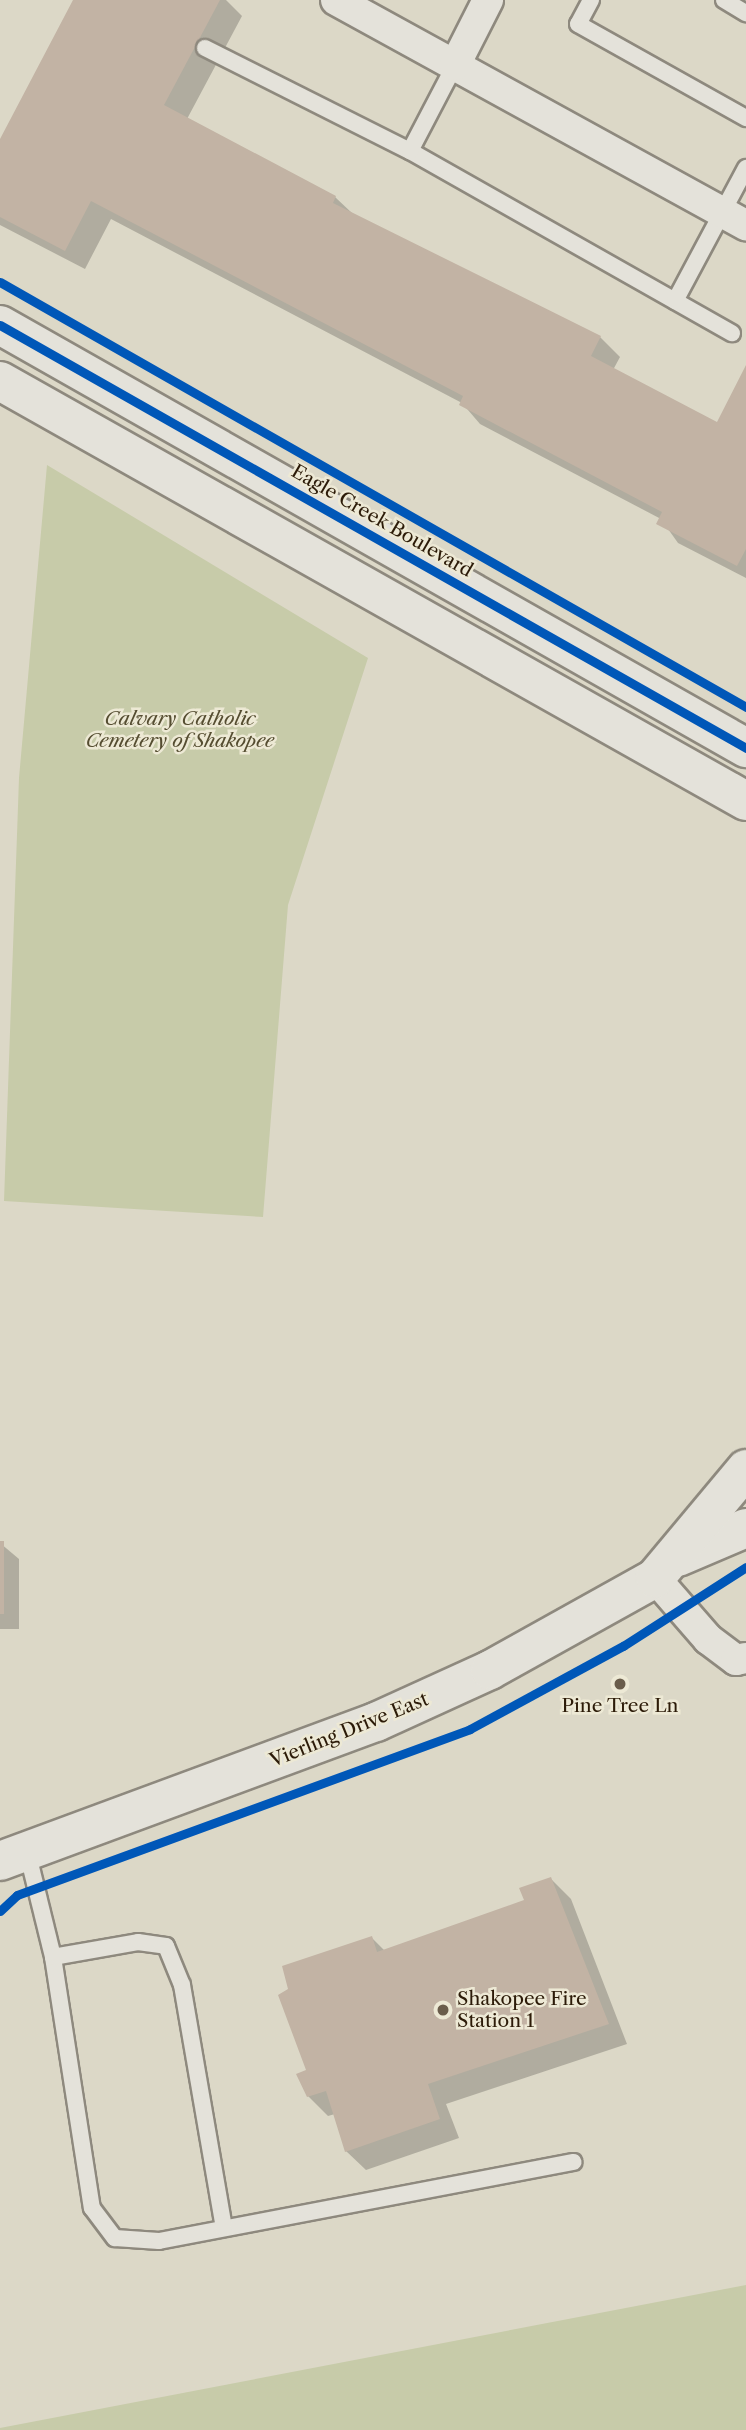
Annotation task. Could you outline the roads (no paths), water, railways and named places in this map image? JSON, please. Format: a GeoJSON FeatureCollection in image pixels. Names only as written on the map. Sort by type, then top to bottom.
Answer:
{"type":"FeatureCollection","features":[{"type":"Feature","properties":{"kind":"street"},"geometry":{"type":"LineString","coordinates":[[336,0],[736,219]]}},
{"type":"Feature","properties":{"kind":"street"},"geometry":{"type":"LineString","coordinates":[[455,65],[488,0]]}},
{"type":"Feature","properties":{"kind":"street","name":"Eagle Creek Boulevard"},"geometry":{"type":"LineString","coordinates":[[0,325],[746,748]]}},
{"type":"Feature","properties":{"kind":"street"},"geometry":{"type":"LineString","coordinates":[[0,381],[746,801]]}},
{"type":"Feature","properties":{"kind":"street","name":"Vierling Drive East"},"geometry":{"type":"LineString","coordinates":[[666,1567],[724,1488],[746,1469]]}},
{"type":"Feature","properties":{"kind":"street","name":"Vierling Drive East"},"geometry":{"type":"LineString","coordinates":[[14,1856],[376,1722],[490,1670],[666,1567],[746,1528]]}},
{"type":"Feature","properties":{"kind":"street"},"geometry":{"type":"LineString","coordinates":[[666,1567],[708,1639],[736,1660],[746,1658]]}},
{"type":"Feature","properties":{"kind":"lane"},"geometry":{"type":"LineString","coordinates":[[592,0],[578,24],[746,118]]}},
{"type":"Feature","properties":{"kind":"lane"},"geometry":{"type":"LineString","coordinates":[[724,0],[746,13]]}},
{"type":"Feature","properties":{"kind":"lane"},"geometry":{"type":"LineString","coordinates":[[205,48],[410,151],[732,333]]}},
{"type":"Feature","properties":{"kind":"lane"},"geometry":{"type":"LineString","coordinates":[[410,151],[455,65]]}},
{"type":"Feature","properties":{"kind":"lane"},"geometry":{"type":"LineString","coordinates":[[675,301],[736,219],[746,168]]}},
{"type":"Feature","properties":{"kind":"lane"},"geometry":{"type":"LineString","coordinates":[[14,1856],[54,1957],[92,2208],[115,2238],[159,2241],[575,2161]]}},
{"type":"Feature","properties":{"kind":"lane"},"geometry":{"type":"LineString","coordinates":[[54,1957],[138,1942],[166,1947],[182,1985],[224,2227]]}},
{"type":"Feature","properties":{"kind":"place","name":"Pine Tree Ln"},"geometry":{"type":"Point","coordinates":[620,1684]}},
{"type":"Feature","properties":{"kind":"place","name":"Shakopee Fire Station 1"},"geometry":{"type":"Point","coordinates":[443,2010]}},
{"type":"Feature","properties":{"kind":"park label","name":"Calvary Catholic Cemetery of Shakopee"},"geometry":{"type":"Point","coordinates":[180,730]}}]}
